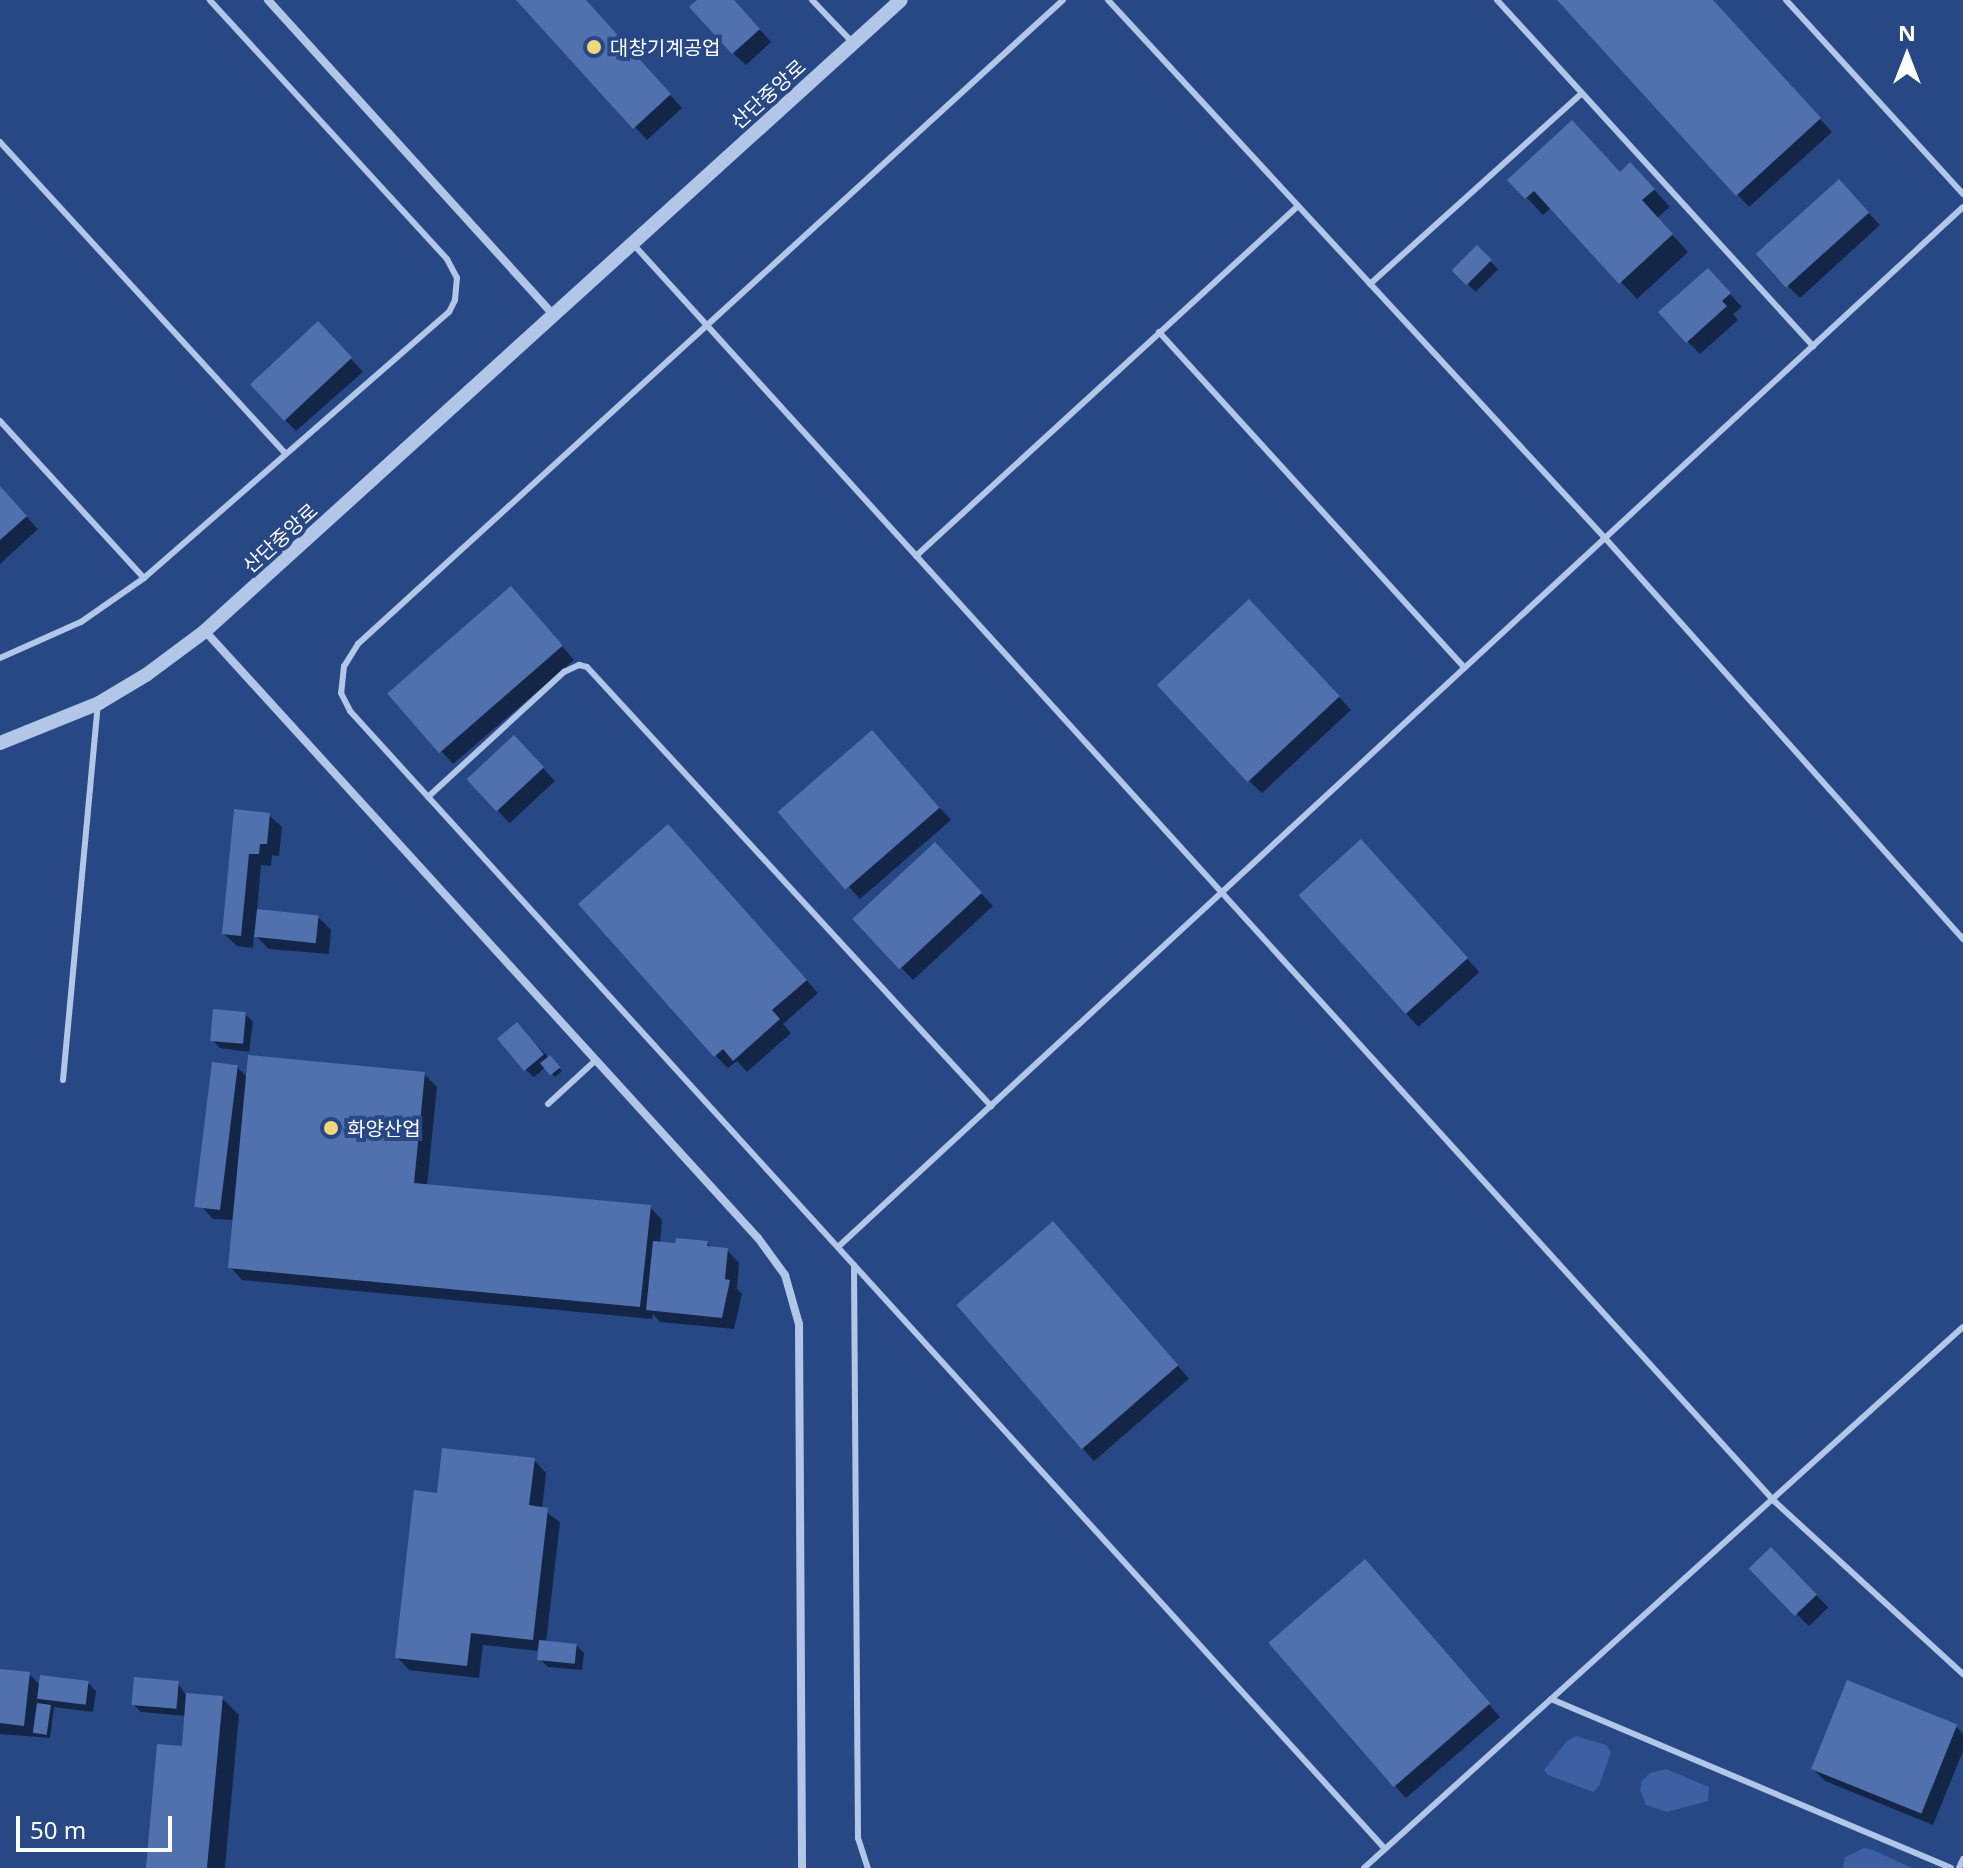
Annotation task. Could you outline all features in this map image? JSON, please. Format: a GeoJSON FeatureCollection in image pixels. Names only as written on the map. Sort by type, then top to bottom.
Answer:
{"type":"FeatureCollection","features":[{"type":"Feature","properties":{"kind":"street"},"geometry":{"type":"LineString","coordinates":[[268,0],[555,316]]}},
{"type":"Feature","properties":{"kind":"street","name":"산단중앙로"},"geometry":{"type":"LineString","coordinates":[[0,743],[99,703],[146,675],[205,631],[901,0]]}},
{"type":"Feature","properties":{"kind":"street"},"geometry":{"type":"LineString","coordinates":[[205,631],[758,1238],[785,1275],[796,1305],[802,1868]]}},
{"type":"Feature","properties":{"kind":"lane"},"geometry":{"type":"LineString","coordinates":[[0,658],[81,622],[144,578],[449,312],[455,300],[457,278],[447,259],[210,0]]}},
{"type":"Feature","properties":{"kind":"lane"},"geometry":{"type":"LineString","coordinates":[[812,0],[854,44]]}},
{"type":"Feature","properties":{"kind":"lane"},"geometry":{"type":"LineString","coordinates":[[1063,0],[358,644],[347,658],[340,684],[347,706],[428,797],[1385,1849]]}},
{"type":"Feature","properties":{"kind":"lane"},"geometry":{"type":"LineString","coordinates":[[1108,0],[1605,538],[1963,939]]}},
{"type":"Feature","properties":{"kind":"lane"},"geometry":{"type":"LineString","coordinates":[[1497,0],[1813,346]]}},
{"type":"Feature","properties":{"kind":"lane"},"geometry":{"type":"LineString","coordinates":[[1786,0],[1963,194]]}},
{"type":"Feature","properties":{"kind":"lane"},"geometry":{"type":"LineString","coordinates":[[1370,284],[1582,93]]}},
{"type":"Feature","properties":{"kind":"lane"},"geometry":{"type":"LineString","coordinates":[[0,142],[286,454]]}},
{"type":"Feature","properties":{"kind":"lane"},"geometry":{"type":"LineString","coordinates":[[916,556],[1298,206]]}},
{"type":"Feature","properties":{"kind":"lane"},"geometry":{"type":"LineString","coordinates":[[838,1247],[1963,207]]}},
{"type":"Feature","properties":{"kind":"lane"},"geometry":{"type":"LineString","coordinates":[[633,244],[1773,1500],[1963,1674]]}},
{"type":"Feature","properties":{"kind":"lane"},"geometry":{"type":"LineString","coordinates":[[1159,332],[1465,668]]}},
{"type":"Feature","properties":{"kind":"lane"},"geometry":{"type":"LineString","coordinates":[[0,421],[144,578]]}},
{"type":"Feature","properties":{"kind":"lane"},"geometry":{"type":"LineString","coordinates":[[428,797],[564,672],[574,666],[587,667],[991,1106]]}},
{"type":"Feature","properties":{"kind":"lane"},"geometry":{"type":"LineString","coordinates":[[63,1080],[99,703]]}},
{"type":"Feature","properties":{"kind":"lane"},"geometry":{"type":"LineString","coordinates":[[548,1104],[596,1060]]}},
{"type":"Feature","properties":{"kind":"lane"},"geometry":{"type":"LineString","coordinates":[[854,1265],[858,1838],[868,1868]]}},
{"type":"Feature","properties":{"kind":"lane"},"geometry":{"type":"LineString","coordinates":[[1364,1868],[1963,1327]]}},
{"type":"Feature","properties":{"kind":"lane"},"geometry":{"type":"LineString","coordinates":[[1551,1699],[1951,1868]]}},
{"type":"Feature","properties":{"kind":"lane"},"geometry":{"type":"LineString","coordinates":[[1959,1868],[1963,1859]]}},
{"type":"Feature","properties":{"kind":"shaded area"},"geometry":{"type":"Polygon","coordinates":[[[1576,1736],[1606,1745],[1611,1752],[1599,1786],[1593,1792],[1548,1775],[1544,1770],[1567,1741],[1576,1736]]]}},
{"type":"Feature","properties":{"kind":"shaded area"},"geometry":{"type":"Polygon","coordinates":[[[1666,1769],[1709,1787],[1708,1801],[1667,1812],[1646,1805],[1640,1790],[1642,1781],[1650,1773],[1666,1769]]]}},
{"type":"Feature","properties":{"kind":"shaded area"},"geometry":{"type":"Polygon","coordinates":[[[1864,1848],[1912,1868],[1843,1868],[1845,1857],[1864,1848]]]}},
{"type":"Feature","properties":{"kind":"building","name":"대창기계공업"},"geometry":{"type":"Polygon","coordinates":[[[516,0],[586,0],[671,94],[633,129],[516,0]]]}},
{"type":"Feature","properties":{"kind":"building"},"geometry":{"type":"Polygon","coordinates":[[[697,0],[734,0],[760,29],[732,54],[689,7],[697,0]]]}},
{"type":"Feature","properties":{"kind":"building"},"geometry":{"type":"Polygon","coordinates":[[[1557,0],[1713,0],[1821,118],[1736,196],[1557,0]]]}},
{"type":"Feature","properties":{"kind":"building"},"geometry":{"type":"Polygon","coordinates":[[[1572,120],[1620,172],[1630,162],[1655,189],[1642,200],[1673,234],[1619,284],[1534,191],[1525,199],[1507,180],[1572,120]]]}},
{"type":"Feature","properties":{"kind":"building"},"geometry":{"type":"Polygon","coordinates":[[[1839,179],[1869,212],[1786,287],[1756,254],[1839,179]]]}},
{"type":"Feature","properties":{"kind":"building"},"geometry":{"type":"Polygon","coordinates":[[[1477,245],[1492,260],[1466,285],[1452,270],[1477,245]]]}},
{"type":"Feature","properties":{"kind":"building"},"geometry":{"type":"Polygon","coordinates":[[[1708,268],[1731,293],[1722,301],[1727,306],[1686,343],[1658,312],[1708,268]]]}},
{"type":"Feature","properties":{"kind":"building"},"geometry":{"type":"Polygon","coordinates":[[[318,321],[352,358],[284,421],[250,384],[318,321]]]}},
{"type":"Feature","properties":{"kind":"building"},"geometry":{"type":"Polygon","coordinates":[[[0,486],[27,516],[0,540],[0,486]]]}},
{"type":"Feature","properties":{"kind":"building"},"geometry":{"type":"Polygon","coordinates":[[[511,586],[563,646],[439,753],[387,694],[511,586]]]}},
{"type":"Feature","properties":{"kind":"building"},"geometry":{"type":"Polygon","coordinates":[[[1249,599],[1340,696],[1248,782],[1157,685],[1249,599]]]}},
{"type":"Feature","properties":{"kind":"building"},"geometry":{"type":"Polygon","coordinates":[[[872,730],[940,808],[845,890],[778,812],[872,730]]]}},
{"type":"Feature","properties":{"kind":"building"},"geometry":{"type":"Polygon","coordinates":[[[514,735],[544,767],[496,812],[466,779],[514,735]]]}},
{"type":"Feature","properties":{"kind":"building"},"geometry":{"type":"Polygon","coordinates":[[[234,809],[270,813],[267,844],[260,844],[259,854],[249,854],[241,936],[222,934],[234,809]]]}},
{"type":"Feature","properties":{"kind":"building"},"geometry":{"type":"Polygon","coordinates":[[[668,824],[807,980],[772,1010],[780,1019],[733,1061],[723,1049],[714,1057],[578,904],[668,824]]]}},
{"type":"Feature","properties":{"kind":"building"},"geometry":{"type":"Polygon","coordinates":[[[1361,839],[1468,958],[1406,1014],[1299,895],[1361,839]]]}},
{"type":"Feature","properties":{"kind":"building"},"geometry":{"type":"Polygon","coordinates":[[[935,842],[982,892],[899,970],[852,919],[935,842]]]}},
{"type":"Feature","properties":{"kind":"building"},"geometry":{"type":"Polygon","coordinates":[[[257,909],[319,915],[316,943],[254,937],[257,909]]]}},
{"type":"Feature","properties":{"kind":"building"},"geometry":{"type":"Polygon","coordinates":[[[213,1009],[246,1012],[243,1044],[210,1041],[213,1009]]]}},
{"type":"Feature","properties":{"kind":"building"},"geometry":{"type":"Polygon","coordinates":[[[517,1022],[544,1054],[524,1071],[497,1039],[517,1022]]]}},
{"type":"Feature","properties":{"kind":"building","name":"화양산업"},"geometry":{"type":"Polygon","coordinates":[[[248,1055],[425,1072],[414,1183],[651,1205],[640,1307],[228,1268],[248,1055]]]}},
{"type":"Feature","properties":{"kind":"building"},"geometry":{"type":"Polygon","coordinates":[[[550,1055],[560,1067],[550,1076],[540,1063],[550,1055]]]}},
{"type":"Feature","properties":{"kind":"building"},"geometry":{"type":"Polygon","coordinates":[[[212,1062],[238,1065],[220,1210],[194,1207],[212,1062]]]}},
{"type":"Feature","properties":{"kind":"building"},"geometry":{"type":"Polygon","coordinates":[[[1053,1221],[1178,1365],[1082,1449],[956,1305],[1053,1221]]]}},
{"type":"Feature","properties":{"kind":"building"},"geometry":{"type":"Polygon","coordinates":[[[676,1238],[708,1241],[707,1246],[728,1248],[725,1279],[730,1280],[722,1318],[646,1310],[653,1241],[675,1243],[676,1238]]]}},
{"type":"Feature","properties":{"kind":"building"},"geometry":{"type":"Polygon","coordinates":[[[442,1448],[535,1458],[529,1505],[548,1508],[533,1640],[471,1633],[467,1666],[395,1658],[414,1490],[437,1493],[442,1448]]]}},
{"type":"Feature","properties":{"kind":"building"},"geometry":{"type":"Polygon","coordinates":[[[1771,1547],[1817,1594],[1795,1616],[1749,1569],[1771,1547]]]}},
{"type":"Feature","properties":{"kind":"building"},"geometry":{"type":"Polygon","coordinates":[[[1365,1559],[1490,1703],[1394,1787],[1268,1643],[1365,1559]]]}},
{"type":"Feature","properties":{"kind":"building"},"geometry":{"type":"Polygon","coordinates":[[[539,1640],[577,1644],[575,1664],[537,1660],[539,1640]]]}},
{"type":"Feature","properties":{"kind":"building"},"geometry":{"type":"Polygon","coordinates":[[[0,1669],[30,1672],[24,1726],[0,1723],[0,1669]]]}},
{"type":"Feature","properties":{"kind":"building"},"geometry":{"type":"Polygon","coordinates":[[[40,1675],[89,1681],[86,1705],[37,1699],[40,1675]]]}},
{"type":"Feature","properties":{"kind":"building"},"geometry":{"type":"Polygon","coordinates":[[[134,1677],[179,1681],[176,1709],[132,1705],[134,1677]]]}},
{"type":"Feature","properties":{"kind":"building"},"geometry":{"type":"Polygon","coordinates":[[[1847,1680],[1957,1725],[1921,1814],[1811,1769],[1847,1680]]]}},
{"type":"Feature","properties":{"kind":"building"},"geometry":{"type":"Polygon","coordinates":[[[186,1693],[223,1696],[207,1868],[146,1868],[157,1744],[182,1746],[186,1693]]]}},
{"type":"Feature","properties":{"kind":"building"},"geometry":{"type":"Polygon","coordinates":[[[37,1703],[51,1705],[47,1735],[33,1733],[37,1703]]]}},
{"type":"Feature","properties":{"kind":"place","name":"대창기계공업"},"geometry":{"type":"Point","coordinates":[594,47]}},
{"type":"Feature","properties":{"kind":"place","name":"화양산업"},"geometry":{"type":"Point","coordinates":[331,1128]}}]}
